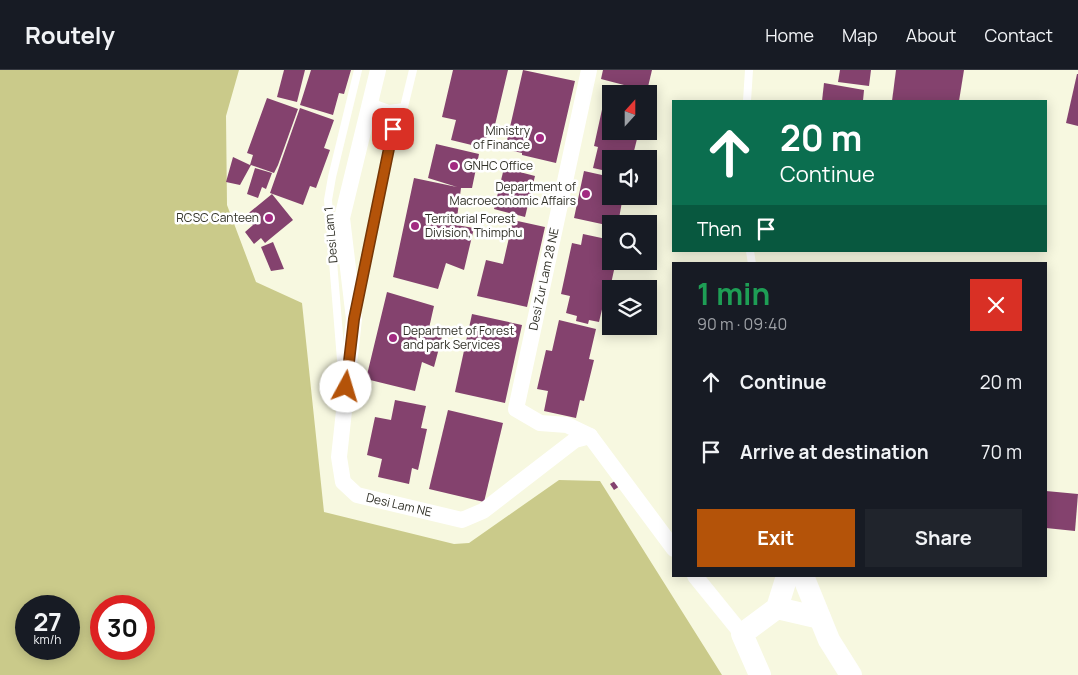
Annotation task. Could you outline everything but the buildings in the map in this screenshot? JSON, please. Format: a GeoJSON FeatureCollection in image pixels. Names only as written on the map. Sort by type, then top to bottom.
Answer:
{"type":"FeatureCollection","features":[{"type":"Feature","properties":{"kind":"main road"},"geometry":{"type":"LineString","coordinates":[[760,675],[742,634],[777,608],[787,577]]}},
{"type":"Feature","properties":{"kind":"main road"},"geometry":{"type":"LineString","coordinates":[[803,577],[829,640],[851,675]]}},
{"type":"Feature","properties":{"kind":"main road"},"geometry":{"type":"LineString","coordinates":[[777,608],[820,618]]}},
{"type":"Feature","properties":{"kind":"street","name":"Desi Lam NE"},"geometry":{"type":"LineString","coordinates":[[378,70],[342,218],[354,319],[339,457],[344,482],[357,495],[462,520],[483,511],[575,440],[590,436]]}},
{"type":"Feature","properties":{"kind":"street","name":"Desi Zur Lam 28 NE"},"geometry":{"type":"LineString","coordinates":[[588,70],[516,409],[540,423],[567,425],[590,436]]}},
{"type":"Feature","properties":{"kind":"street"},"geometry":{"type":"LineString","coordinates":[[590,436],[672,546]]}},
{"type":"Feature","properties":{"kind":"street"},"geometry":{"type":"LineString","coordinates":[[696,577],[742,634]]}},
{"type":"Feature","properties":{"kind":"lane","name":"Desi Lam 1"},"geometry":{"type":"LineString","coordinates":[[344,404],[328,200],[358,70]]}},
{"type":"Feature","properties":{"kind":"lane"},"geometry":{"type":"LineString","coordinates":[[370,102],[390,109],[404,107],[413,70]]}},
{"type":"Feature","properties":{"kind":"lane"},"geometry":{"type":"LineString","coordinates":[[747,100],[749,70]]}},
{"type":"Feature","properties":{"kind":"lane"},"geometry":{"type":"LineString","coordinates":[[354,319],[393,129],[366,119]]}},
{"type":"Feature","properties":{"kind":"green space"},"geometry":{"type":"Polygon","coordinates":[[[0,70],[239,70],[226,116],[227,205],[256,282],[302,303],[324,512],[454,544],[469,543],[559,480],[600,481],[722,675],[0,675],[0,70]]]}},
{"type":"Feature","properties":{"kind":"place","name":"Ministry of Finance"},"geometry":{"type":"Point","coordinates":[540,138]}},
{"type":"Feature","properties":{"kind":"place","name":"GNHC Office"},"geometry":{"type":"Point","coordinates":[454,166]}},
{"type":"Feature","properties":{"kind":"place","name":"Department of Macroeconomic Affairs"},"geometry":{"type":"Point","coordinates":[586,194]}},
{"type":"Feature","properties":{"kind":"place","name":"RCSC Canteen"},"geometry":{"type":"Point","coordinates":[269,218]}},
{"type":"Feature","properties":{"kind":"place","name":"Territorial Forest Division, Thimphu"},"geometry":{"type":"Point","coordinates":[415,226]}},
{"type":"Feature","properties":{"kind":"place","name":"Departmet of Forest and park Services"},"geometry":{"type":"Point","coordinates":[393,338]}},
{"type":"Feature","properties":{"kind":"route"},"geometry":{"type":"LineString","coordinates":[[346,387],[354,319],[393,129]]}}]}
